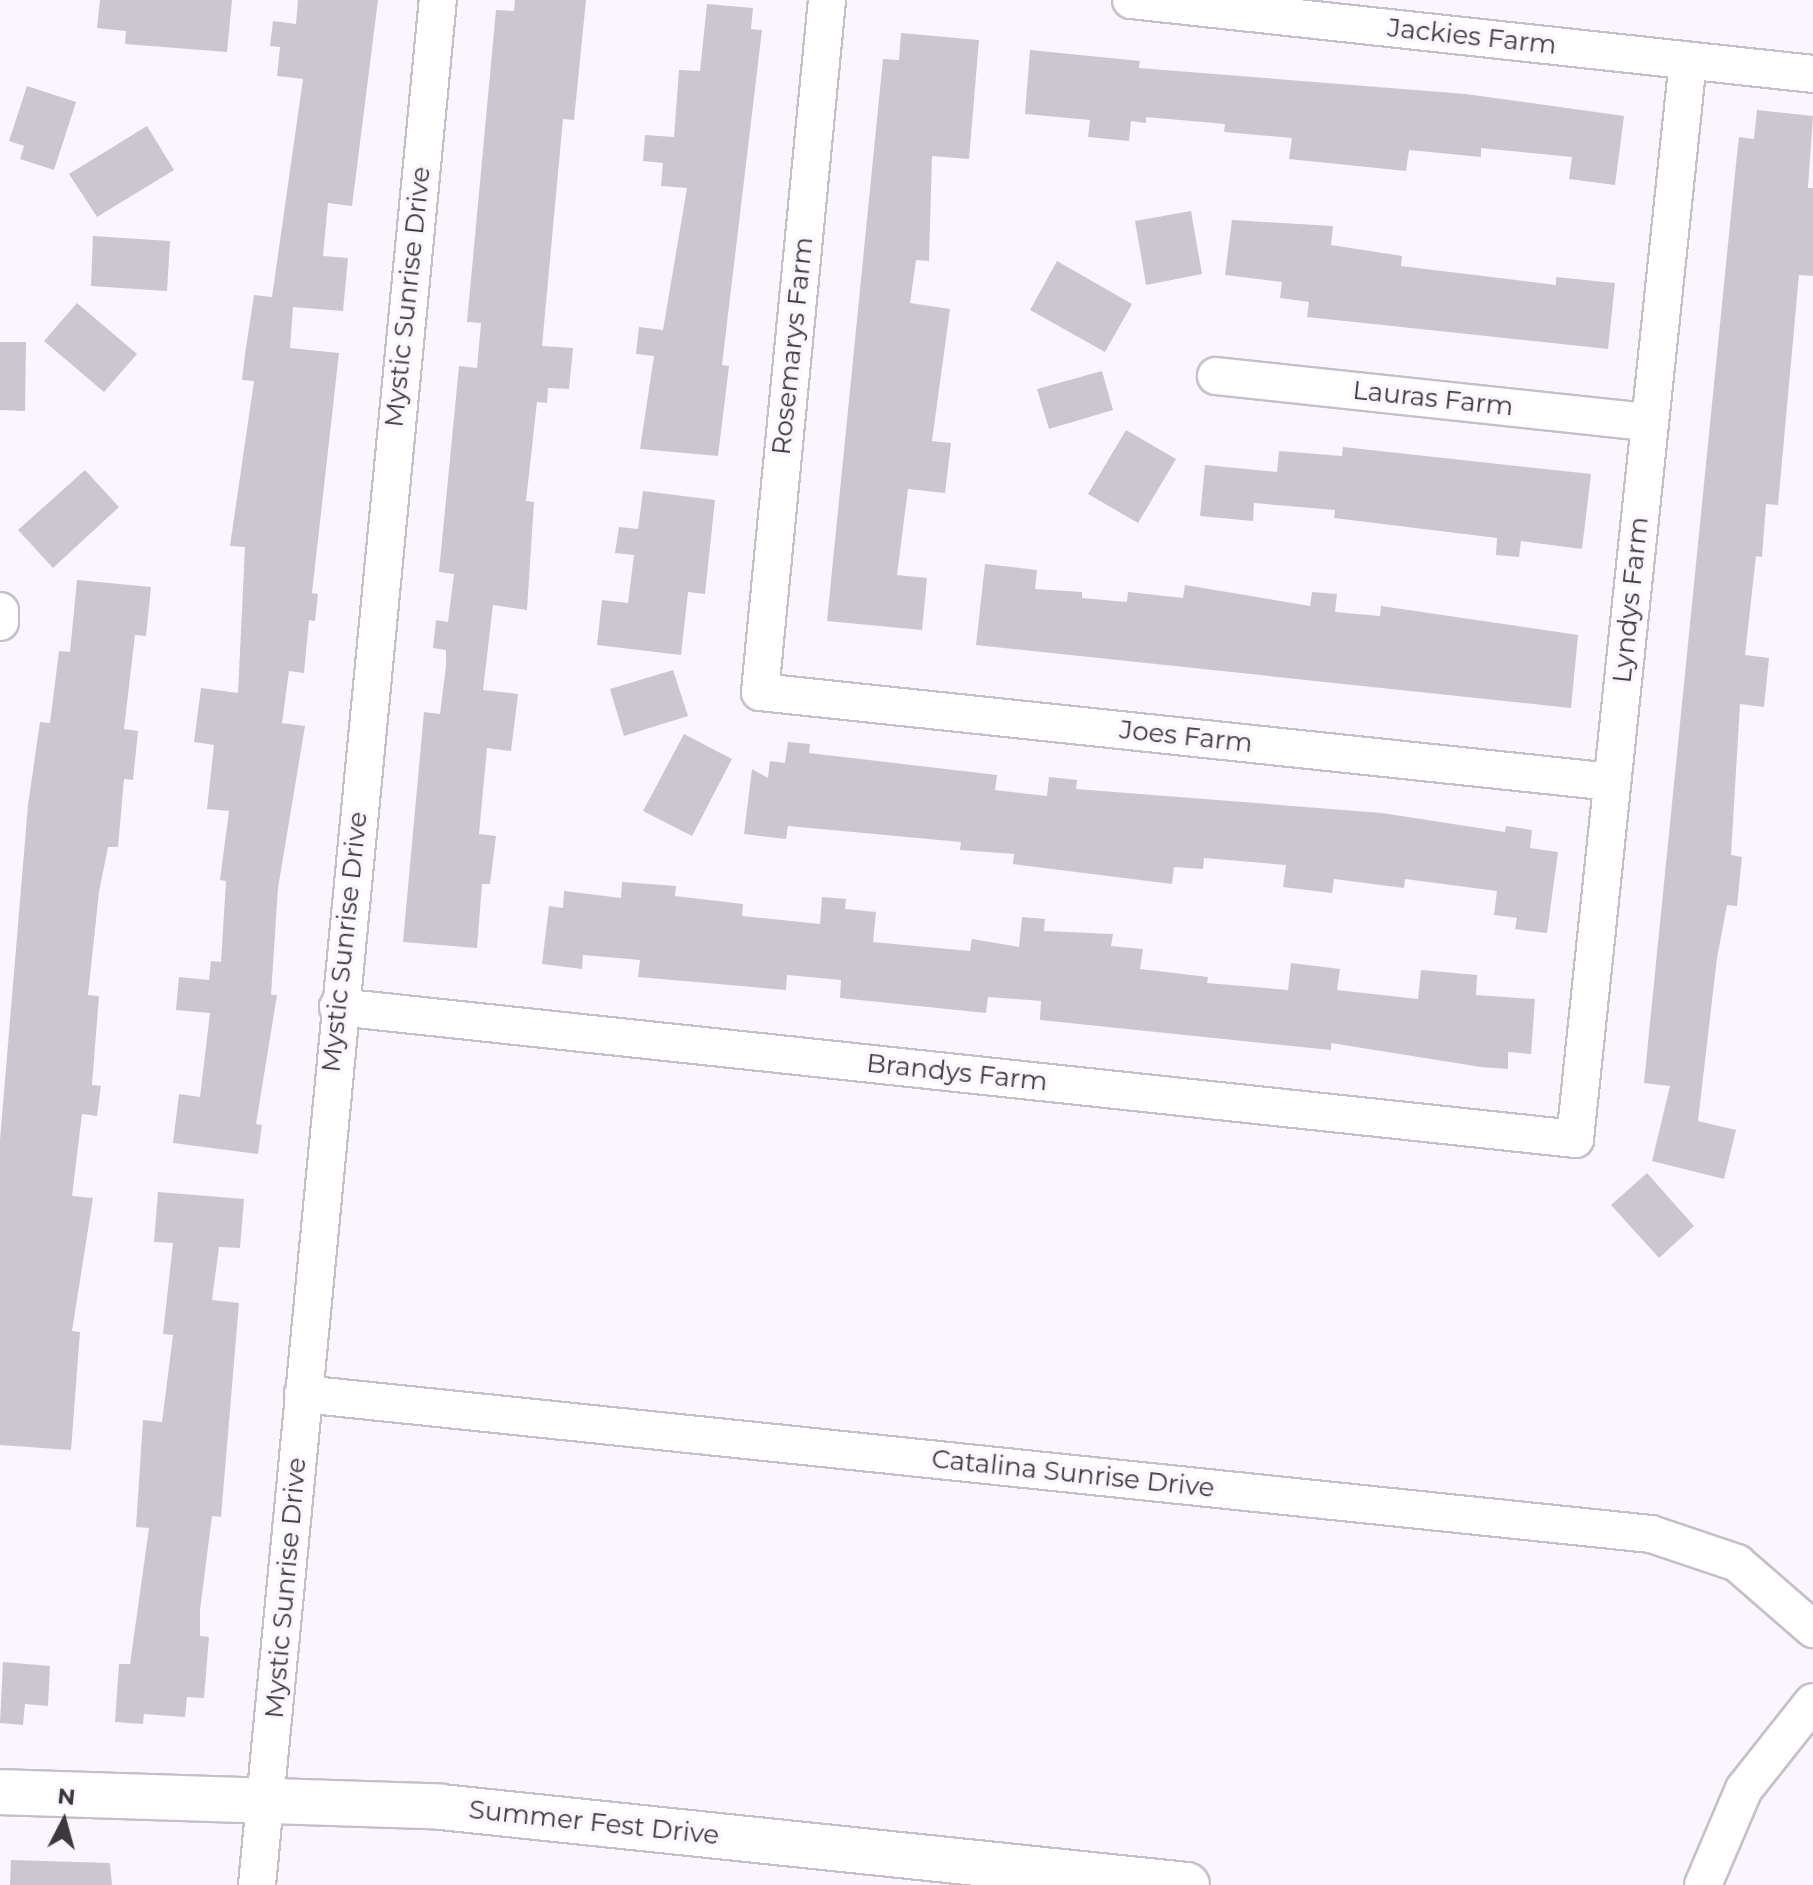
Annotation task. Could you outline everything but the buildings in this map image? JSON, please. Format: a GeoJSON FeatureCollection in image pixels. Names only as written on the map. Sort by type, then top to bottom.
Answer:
{"type":"FeatureCollection","features":[{"type":"Feature","properties":{"kind":"street","name":"Mystic Sunrise Drive"},"geometry":{"type":"LineString","coordinates":[[257,1885],[338,1007],[438,0]]}},
{"type":"Feature","properties":{"kind":"street","name":"Rosemarys Farm"},"geometry":{"type":"LineString","coordinates":[[760,692],[827,0]]}},
{"type":"Feature","properties":{"kind":"street","name":"Jackies Farm"},"geometry":{"type":"LineString","coordinates":[[1131,0],[1813,74]]}},
{"type":"Feature","properties":{"kind":"street","name":"Lyndys Farm"},"geometry":{"type":"LineString","coordinates":[[1575,1139],[1688,61]]}},
{"type":"Feature","properties":{"kind":"street","name":"Lauras Farm"},"geometry":{"type":"LineString","coordinates":[[1216,376],[1650,422]]}},
{"type":"Feature","properties":{"kind":"street","name":"Joes Farm"},"geometry":{"type":"LineString","coordinates":[[760,692],[1612,782]]}},
{"type":"Feature","properties":{"kind":"street","name":"Brandys Farm"},"geometry":{"type":"LineString","coordinates":[[338,1007],[1575,1139]]}},
{"type":"Feature","properties":{"kind":"street","name":"Catalina Sunrise Drive"},"geometry":{"type":"LineString","coordinates":[[303,1394],[1651,1534],[1737,1563],[1813,1629]]}},
{"type":"Feature","properties":{"kind":"street"},"geometry":{"type":"LineString","coordinates":[[1703,1885],[1744,1789],[1813,1702]]}},
{"type":"Feature","properties":{"kind":"street","name":"Summer Fest Drive"},"geometry":{"type":"LineString","coordinates":[[0,1792],[267,1798],[441,1807],[1187,1885]]}}]}
